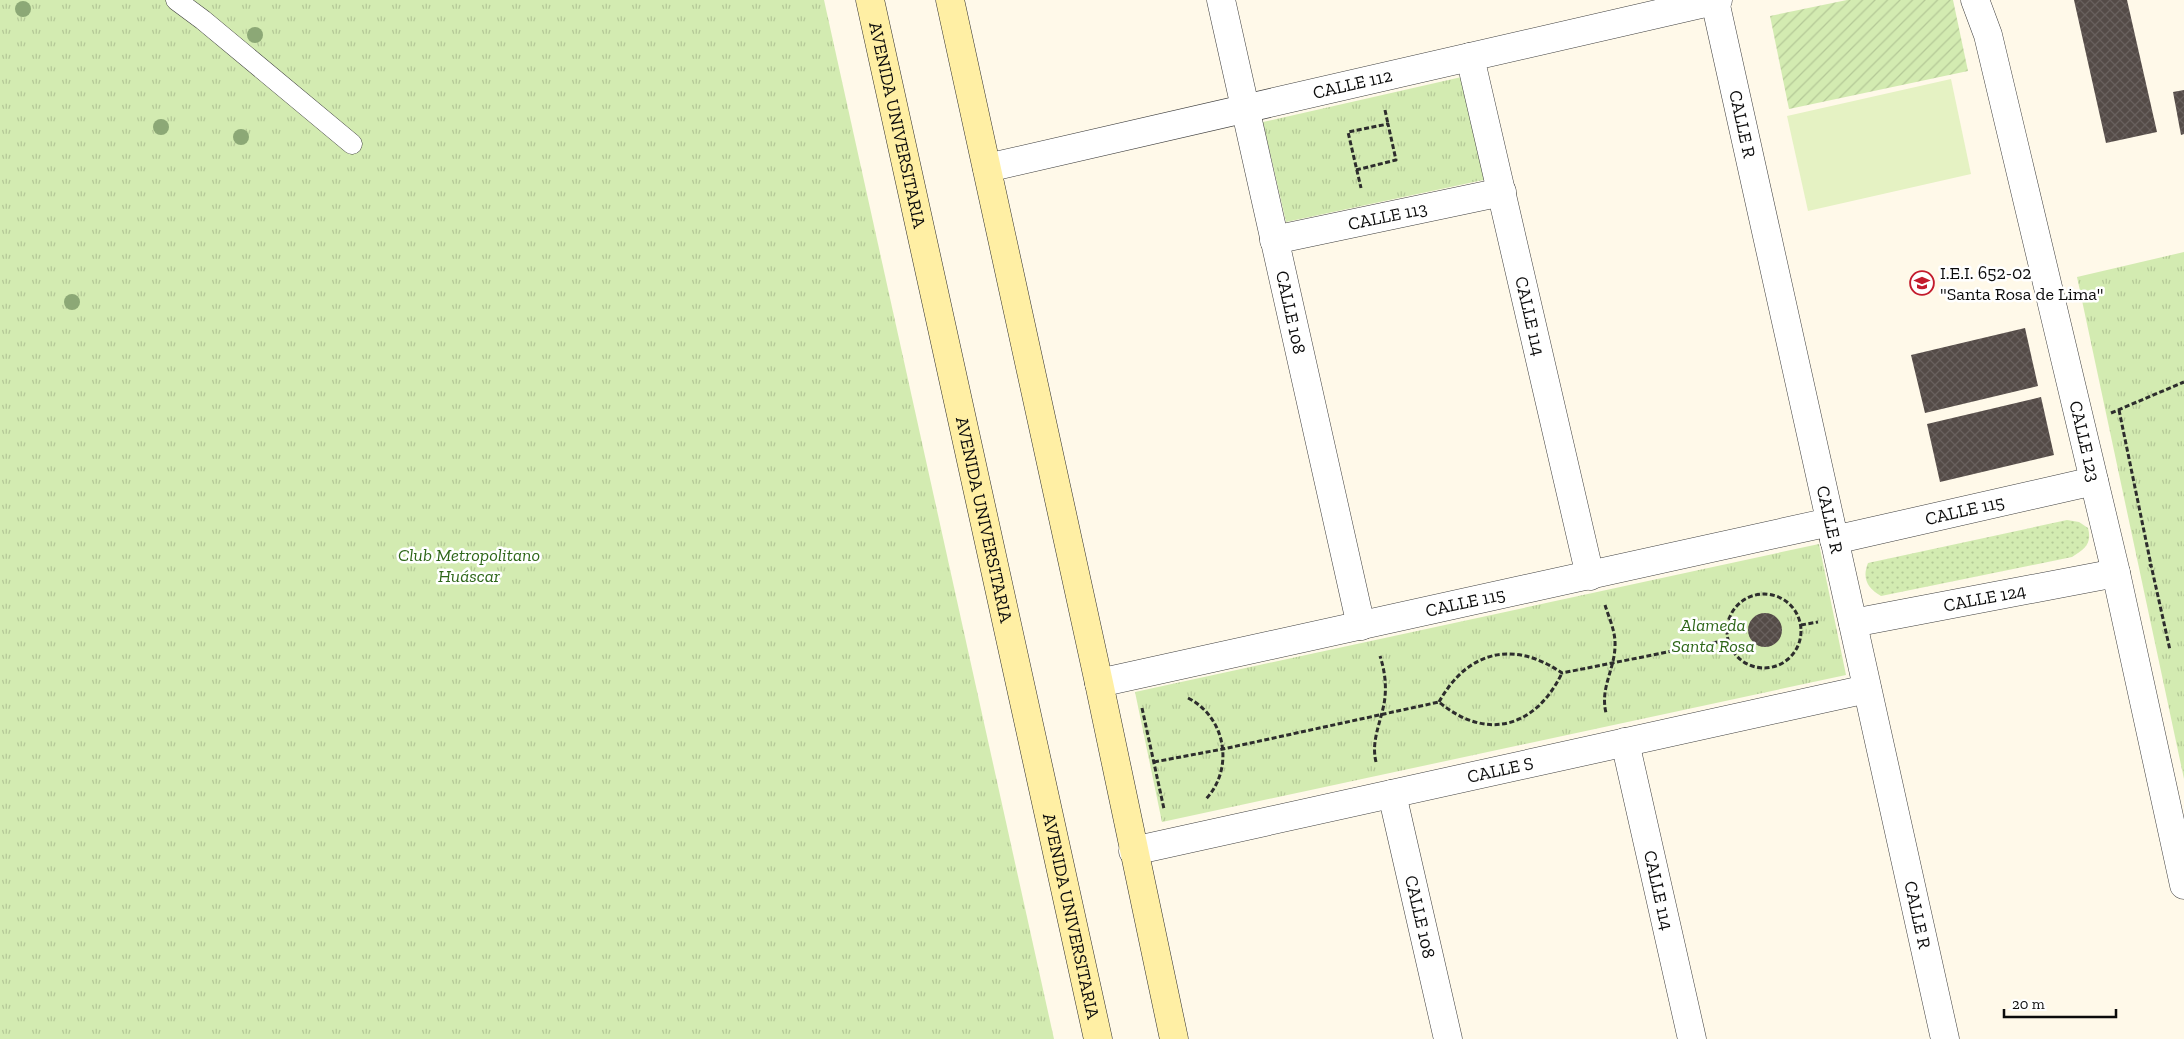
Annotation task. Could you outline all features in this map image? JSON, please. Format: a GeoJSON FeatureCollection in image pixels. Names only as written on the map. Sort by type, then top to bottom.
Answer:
{"type":"FeatureCollection","features":[{"type":"Feature","properties":{"kind":"street","name":"AVENIDA UNIVERSITARIA"},"geometry":{"type":"LineString","coordinates":[[870,0],[1098,1039]]}},
{"type":"Feature","properties":{"kind":"street"},"geometry":{"type":"LineString","coordinates":[[950,0],[1099,683],[1174,1039]]}},
{"type":"Feature","properties":{"kind":"street","name":"CALLE 108"},"geometry":{"type":"LineString","coordinates":[[1221,0],[1361,626]]}},
{"type":"Feature","properties":{"kind":"street","name":"CALLE 112"},"geometry":{"type":"LineString","coordinates":[[987,168],[1716,0]]}},
{"type":"Feature","properties":{"kind":"street","name":"CALLE R"},"geometry":{"type":"LineString","coordinates":[[1716,0],[1832,531],[1840,622],[1867,689],[1945,1039]]}},
{"type":"Feature","properties":{"kind":"street","name":"CALLE 123"},"geometry":{"type":"LineString","coordinates":[[1975,0],[1988,34],[2116,573],[2184,885]]}},
{"type":"Feature","properties":{"kind":"street","name":"CALLE 114"},"geometry":{"type":"LineString","coordinates":[[1470,57],[1590,576]]}},
{"type":"Feature","properties":{"kind":"street","name":"CALLE 113"},"geometry":{"type":"LineString","coordinates":[[1274,240],[1502,192]]}},
{"type":"Feature","properties":{"kind":"street","name":"CALLE 115"},"geometry":{"type":"LineString","coordinates":[[1099,683],[1590,576],[2094,481]]}},
{"type":"Feature","properties":{"kind":"street","name":"CALLE 124"},"geometry":{"type":"LineString","coordinates":[[1840,622],[2116,573]]}},
{"type":"Feature","properties":{"kind":"street","name":"CALLE S"},"geometry":{"type":"LineString","coordinates":[[1133,851],[1867,689]]}},
{"type":"Feature","properties":{"kind":"street","name":"CALLE 114"},"geometry":{"type":"LineString","coordinates":[[1625,742],[1692,1039]]}},
{"type":"Feature","properties":{"kind":"street","name":"CALLE 108"},"geometry":{"type":"LineString","coordinates":[[1392,794],[1448,1039]]}},
{"type":"Feature","properties":{"kind":"lane"},"geometry":{"type":"LineString","coordinates":[[176,0],[203,20],[352,144]]}},
{"type":"Feature","properties":{"kind":"path"},"geometry":{"type":"LineString","coordinates":[[1388,124],[1396,160],[1356,170],[1348,132],[1388,124]]}},
{"type":"Feature","properties":{"kind":"path"},"geometry":{"type":"LineString","coordinates":[[2081,426],[2184,382]]}},
{"type":"Feature","properties":{"kind":"path"},"geometry":{"type":"LineString","coordinates":[[2119,410],[2152,565]]}},
{"type":"Feature","properties":{"kind":"path"},"geometry":{"type":"LineString","coordinates":[[1590,576],[1604,601],[1614,630],[1615,646],[1613,661],[1603,701],[1607,716],[1625,742]]}},
{"type":"Feature","properties":{"kind":"path"},"geometry":{"type":"LineString","coordinates":[[1757,594],[1781,597],[1794,609],[1801,626],[1801,638],[1789,660],[1778,666],[1765,669],[1752,667],[1741,661],[1733,652],[1728,640],[1727,628],[1730,616],[1737,606],[1757,594]]}},
{"type":"Feature","properties":{"kind":"path"},"geometry":{"type":"LineString","coordinates":[[1801,626],[1840,622]]}},
{"type":"Feature","properties":{"kind":"path"},"geometry":{"type":"LineString","coordinates":[[1361,626],[1379,650],[1383,664],[1386,683],[1384,702],[1374,742],[1374,754],[1377,766],[1392,794]]}},
{"type":"Feature","properties":{"kind":"path"},"geometry":{"type":"LineString","coordinates":[[1154,762],[1439,702],[1449,684],[1463,670],[1480,660],[1498,654],[1532,656],[1548,663],[1562,673],[1613,661],[1728,640]]}},
{"type":"Feature","properties":{"kind":"path"},"geometry":{"type":"LineString","coordinates":[[1439,702],[1454,714],[1472,722],[1490,725],[1509,723],[1527,716],[1542,704],[1554,690],[1562,673]]}},
{"type":"Feature","properties":{"kind":"path"},"geometry":{"type":"LineString","coordinates":[[1180,694],[1195,701],[1208,712],[1217,726],[1222,741],[1224,759],[1220,776],[1212,792],[1199,806],[1209,804]]}},
{"type":"Feature","properties":{"kind":"path"},"geometry":{"type":"LineString","coordinates":[[1141,702],[1165,813]]}},
{"type":"Feature","properties":{"kind":"green space","name":"Club Metropolitano Huáscar"},"geometry":{"type":"Polygon","coordinates":[[[0,0],[824,0],[1054,1039],[0,1039],[0,0]]]}},
{"type":"Feature","properties":{"kind":"green space"},"geometry":{"type":"Polygon","coordinates":[[[1847,0],[1953,0],[1968,71],[1789,109],[1770,16],[1847,0]]]}},
{"type":"Feature","properties":{"kind":"green space"},"geometry":{"type":"Polygon","coordinates":[[[1466,76],[1488,179],[1286,222],[1263,122],[1466,76]]]}},
{"type":"Feature","properties":{"kind":"green space"},"geometry":{"type":"Polygon","coordinates":[[[1951,79],[1971,174],[1808,211],[1787,116],[1951,79]]]}},
{"type":"Feature","properties":{"kind":"green space"},"geometry":{"type":"Polygon","coordinates":[[[2184,252],[2184,779],[2077,277],[2184,252]]]}},
{"type":"Feature","properties":{"kind":"green space"},"geometry":{"type":"Polygon","coordinates":[[[2067,520],[2079,522],[2088,528],[2089,534],[2086,546],[2072,557],[1881,596],[1872,590],[1867,582],[1866,568],[1868,563],[2067,520]]]}},
{"type":"Feature","properties":{"kind":"green space","name":"Alameda Santa Rosa"},"geometry":{"type":"Polygon","coordinates":[[[1819,544],[1846,675],[1162,822],[1135,692],[1819,544]]]}},
{"type":"Feature","properties":{"kind":"building"},"geometry":{"type":"Polygon","coordinates":[[[2074,0],[2127,0],[2157,132],[2106,143],[2074,0]]]}},
{"type":"Feature","properties":{"kind":"building"},"geometry":{"type":"Polygon","coordinates":[[[2184,90],[2184,134],[2181,135],[2173,92],[2184,90]]]}},
{"type":"Feature","properties":{"kind":"building"},"geometry":{"type":"Polygon","coordinates":[[[2025,328],[2038,386],[1925,413],[1911,355],[2025,328]]]}},
{"type":"Feature","properties":{"kind":"building"},"geometry":{"type":"Polygon","coordinates":[[[2041,397],[2054,455],[1940,482],[1927,424],[2041,397]]]}},
{"type":"Feature","properties":{"kind":"building"},"geometry":{"type":"Polygon","coordinates":[[[1765,613],[1772,614],[1777,618],[1781,623],[1781,637],[1777,642],[1772,646],[1765,647],[1758,646],[1753,642],[1749,637],[1748,630],[1749,623],[1753,618],[1758,614],[1765,613]]]}},
{"type":"Feature","properties":{"kind":"place","name":"I.E.I. 652-02 \"Santa Rosa de Lima\""},"geometry":{"type":"Point","coordinates":[1922,283]}}]}
